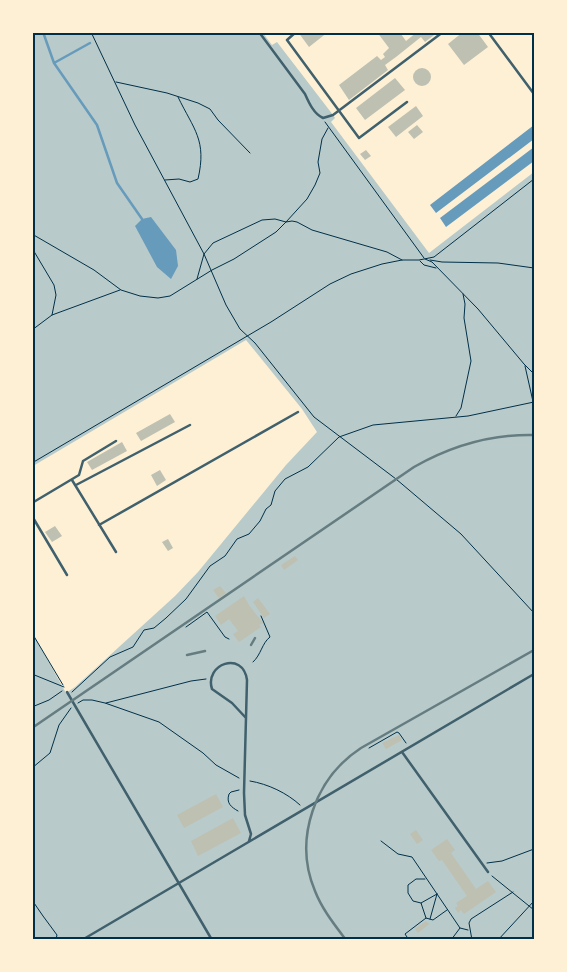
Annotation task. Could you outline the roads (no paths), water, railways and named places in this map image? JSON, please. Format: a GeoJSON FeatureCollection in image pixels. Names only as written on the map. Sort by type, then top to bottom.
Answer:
{"type":"FeatureCollection","features":[{"type":"Feature","properties":{"kind":"lane"},"geometry":{"type":"LineString","coordinates":[[259,32],[306,94],[318,116],[323,118],[333,115],[443,32]]}},
{"type":"Feature","properties":{"kind":"lane"},"geometry":{"type":"LineString","coordinates":[[296,32],[287,40],[359,138],[407,102]]}},
{"type":"Feature","properties":{"kind":"lane"},"geometry":{"type":"LineString","coordinates":[[488,32],[534,94]]}},
{"type":"Feature","properties":{"kind":"lane"},"geometry":{"type":"LineString","coordinates":[[99,525],[298,412]]}},
{"type":"Feature","properties":{"kind":"lane"},"geometry":{"type":"LineString","coordinates":[[76,485],[190,425]]}},
{"type":"Feature","properties":{"kind":"lane"},"geometry":{"type":"LineString","coordinates":[[32,503],[79,475],[83,461],[116,441]]}},
{"type":"Feature","properties":{"kind":"lane"},"geometry":{"type":"LineString","coordinates":[[72,480],[116,552]]}},
{"type":"Feature","properties":{"kind":"lane"},"geometry":{"type":"LineString","coordinates":[[32,516],[68,575]]}},
{"type":"Feature","properties":{"kind":"lane"},"geometry":{"type":"LineString","coordinates":[[246,718],[232,703],[216,693],[210,684],[215,670],[224,664],[232,662],[241,667],[246,674],[247,680],[246,718],[244,780],[244,793],[246,815],[251,834],[248,843]]}},
{"type":"Feature","properties":{"kind":"lane"},"geometry":{"type":"LineString","coordinates":[[82,940],[534,674]]}},
{"type":"Feature","properties":{"kind":"lane"},"geometry":{"type":"LineString","coordinates":[[68,694],[212,940]]}},
{"type":"Feature","properties":{"kind":"lane"},"geometry":{"type":"LineString","coordinates":[[402,752],[488,872]]}},
{"type":"Feature","properties":{"kind":"water"},"geometry":{"type":"Polygon","coordinates":[[[534,125],[534,139],[436,213],[430,205],[534,125]]]}},
{"type":"Feature","properties":{"kind":"water"},"geometry":{"type":"Polygon","coordinates":[[[534,147],[534,161],[446,227],[440,218],[534,147]]]}},
{"type":"Feature","properties":{"kind":"water"},"geometry":{"type":"Polygon","coordinates":[[[151,217],[176,250],[178,266],[171,279],[157,267],[135,226],[142,219],[151,217]]]}},
{"type":"Feature","properties":{"kind":"waterway"},"geometry":{"type":"LineString","coordinates":[[43,32],[54,63],[90,43]]}},
{"type":"Feature","properties":{"kind":"waterway"},"geometry":{"type":"LineString","coordinates":[[54,63],[97,125],[117,183],[142,219]]}},
{"type":"Feature","properties":{"kind":"railway"},"geometry":{"type":"LineString","coordinates":[[32,728],[414,467],[457,447],[487,439],[534,435]]}},
{"type":"Feature","properties":{"kind":"railway"},"geometry":{"type":"LineString","coordinates":[[251,645],[255,638]]}},
{"type":"Feature","properties":{"kind":"railway"},"geometry":{"type":"LineString","coordinates":[[346,940],[318,898],[309,871],[306,851],[312,811],[320,793],[331,776],[361,748],[534,650]]}},
{"type":"Feature","properties":{"kind":"railway"},"geometry":{"type":"LineString","coordinates":[[187,655],[205,651]]}}]}
